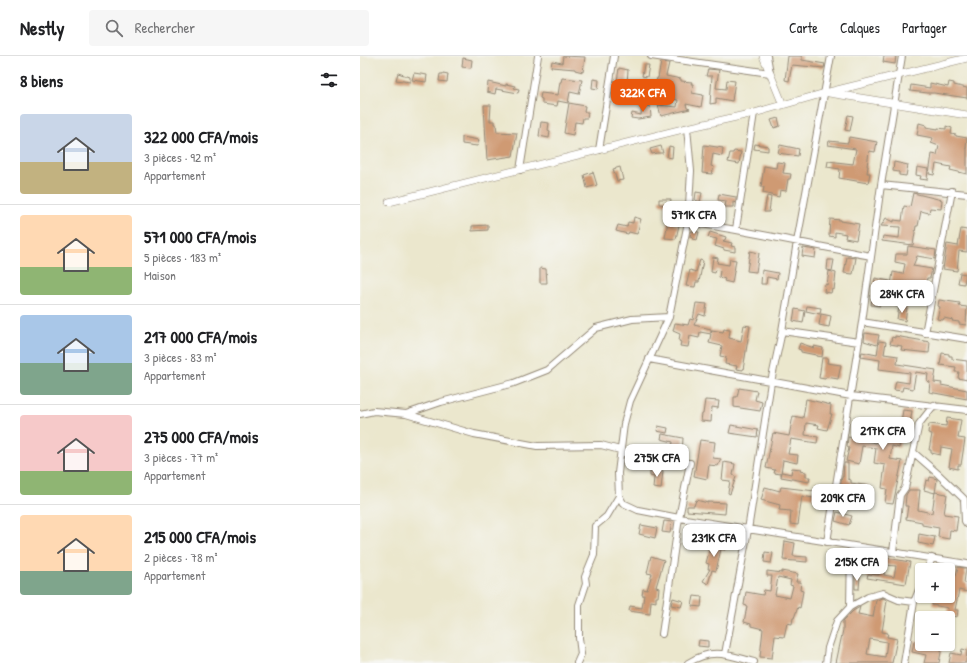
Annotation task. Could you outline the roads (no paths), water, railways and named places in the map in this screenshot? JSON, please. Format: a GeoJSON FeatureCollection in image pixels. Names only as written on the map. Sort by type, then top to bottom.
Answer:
{"type":"FeatureCollection","features":[{"type":"Feature","properties":{"kind":"street"},"geometry":{"type":"LineString","coordinates":[[520,170],[538,56]]}},
{"type":"Feature","properties":{"kind":"street"},"geometry":{"type":"LineString","coordinates":[[599,150],[614,56]]}},
{"type":"Feature","properties":{"kind":"street"},"geometry":{"type":"LineString","coordinates":[[651,56],[770,73]]}},
{"type":"Feature","properties":{"kind":"street"},"geometry":{"type":"LineString","coordinates":[[762,56],[783,105]]}},
{"type":"Feature","properties":{"kind":"street"},"geometry":{"type":"LineString","coordinates":[[767,56],[770,73]]}},
{"type":"Feature","properties":{"kind":"street"},"geometry":{"type":"LineString","coordinates":[[725,654],[748,530],[771,382],[782,331],[832,56]]}},
{"type":"Feature","properties":{"kind":"street"},"geometry":{"type":"LineString","coordinates":[[827,542],[851,396],[881,185],[902,56]]}},
{"type":"Feature","properties":{"kind":"street"},"geometry":{"type":"LineString","coordinates":[[389,202],[686,128],[754,113],[825,93],[899,76],[967,58]]}},
{"type":"Feature","properties":{"kind":"street"},"geometry":{"type":"LineString","coordinates":[[825,93],[967,115]]}},
{"type":"Feature","properties":{"kind":"street"},"geometry":{"type":"LineString","coordinates":[[736,229],[754,113]]}},
{"type":"Feature","properties":{"kind":"street"},"geometry":{"type":"LineString","coordinates":[[686,128],[690,171],[688,222],[669,317],[630,402],[624,424],[618,474],[619,496],[623,503],[633,508],[679,518],[967,564]]}},
{"type":"Feature","properties":{"kind":"street"},"geometry":{"type":"LineString","coordinates":[[881,185],[952,191],[967,194]]}},
{"type":"Feature","properties":{"kind":"street"},"geometry":{"type":"LineString","coordinates":[[925,332],[952,191]]}},
{"type":"Feature","properties":{"kind":"street"},"geometry":{"type":"LineString","coordinates":[[688,222],[736,229],[871,256]]}},
{"type":"Feature","properties":{"kind":"street"},"geometry":{"type":"LineString","coordinates":[[406,414],[441,402],[514,383],[547,370],[596,328],[632,319],[669,317]]}},
{"type":"Feature","properties":{"kind":"street"},"geometry":{"type":"LineString","coordinates":[[862,322],[967,339]]}},
{"type":"Feature","properties":{"kind":"street"},"geometry":{"type":"LineString","coordinates":[[782,331],[859,342]]}},
{"type":"Feature","properties":{"kind":"street"},"geometry":{"type":"LineString","coordinates":[[649,360],[851,396],[967,410]]}},
{"type":"Feature","properties":{"kind":"street"},"geometry":{"type":"LineString","coordinates":[[893,552],[900,495],[905,488],[919,424],[934,406]]}},
{"type":"Feature","properties":{"kind":"street"},"geometry":{"type":"LineString","coordinates":[[360,414],[374,411],[406,414],[474,434],[536,446],[601,445],[620,450],[640,461],[690,463],[679,518],[662,634]]}},
{"type":"Feature","properties":{"kind":"street"},"geometry":{"type":"LineString","coordinates":[[913,452],[937,472],[964,499],[965,522],[967,524]]}},
{"type":"Feature","properties":{"kind":"street"},"geometry":{"type":"LineString","coordinates":[[577,663],[581,654],[579,638],[579,605],[586,584],[585,577],[594,555],[595,526],[607,516],[619,496]]}},
{"type":"Feature","properties":{"kind":"street"},"geometry":{"type":"LineString","coordinates":[[850,607],[851,546]]}},
{"type":"Feature","properties":{"kind":"street"},"geometry":{"type":"LineString","coordinates":[[930,563],[932,558]]}},
{"type":"Feature","properties":{"kind":"street"},"geometry":{"type":"LineString","coordinates":[[826,663],[828,648],[837,621],[850,607],[868,597],[883,592],[899,600],[914,602],[904,663]]}},
{"type":"Feature","properties":{"kind":"street"},"geometry":{"type":"LineString","coordinates":[[688,663],[698,656],[725,654],[756,663]]}}]}
